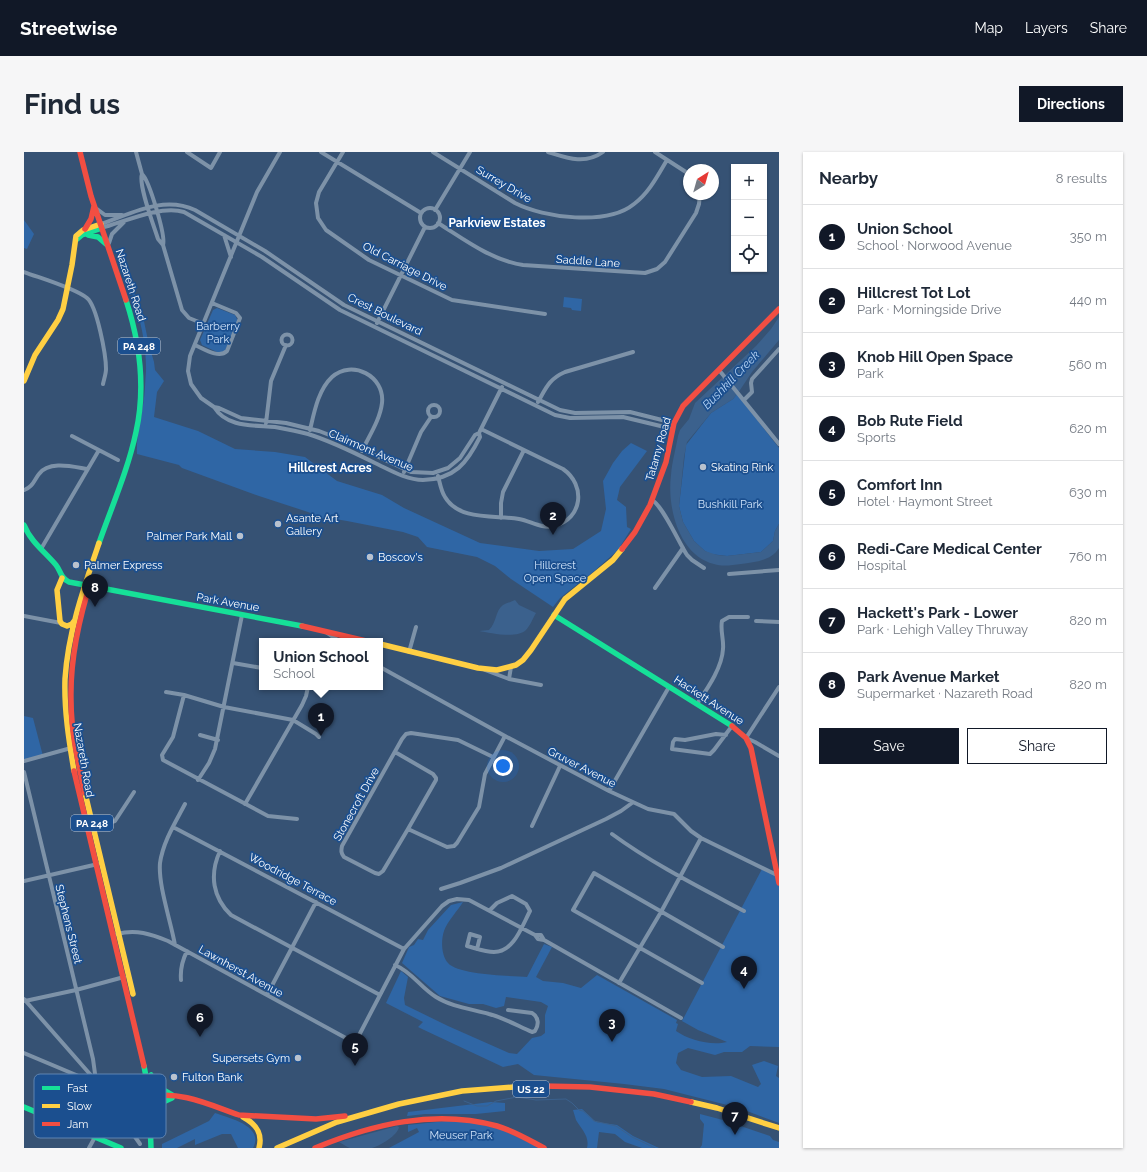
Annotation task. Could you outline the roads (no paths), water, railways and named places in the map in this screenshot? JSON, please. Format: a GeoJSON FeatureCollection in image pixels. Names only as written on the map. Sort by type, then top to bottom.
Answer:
{"type":"FeatureCollection","features":[{"type":"Feature","properties":{"kind":"main road","name":"Nazareth Road"},"geometry":{"type":"LineString","coordinates":[[80,152],[94,205],[131,313],[138,340],[142,383],[140,410],[132,450],[76,620],[68,656],[66,712],[147,1074]]}},
{"type":"Feature","properties":{"kind":"main road"},"geometry":{"type":"LineString","coordinates":[[83,233],[89,224],[94,205]]}},
{"type":"Feature","properties":{"kind":"main road"},"geometry":{"type":"LineString","coordinates":[[24,381],[35,355],[60,316],[65,303],[76,236],[102,226]]}},
{"type":"Feature","properties":{"kind":"main road"},"geometry":{"type":"LineString","coordinates":[[83,233],[98,237],[108,246]]}},
{"type":"Feature","properties":{"kind":"main road","name":"Tatamy Road"},"geometry":{"type":"LineString","coordinates":[[478,668],[497,670],[511,667],[523,660],[568,595],[621,552],[640,525],[652,500],[664,468],[674,426],[680,411],[686,403],[779,309]]}},
{"type":"Feature","properties":{"kind":"main road"},"geometry":{"type":"LineString","coordinates":[[24,525],[30,536],[57,566],[62,578],[57,588],[61,623],[68,626],[73,624],[76,620]]}},
{"type":"Feature","properties":{"kind":"main road","name":"Park Avenue"},"geometry":{"type":"LineString","coordinates":[[62,578],[72,583],[324,631],[353,638]]}},
{"type":"Feature","properties":{"kind":"main road"},"geometry":{"type":"LineString","coordinates":[[58,595],[62,586],[72,583]]}},
{"type":"Feature","properties":{"kind":"main road","name":"Nazareth Road"},"geometry":{"type":"LineString","coordinates":[[73,748],[71,712],[72,664],[74,647],[87,586]]}},
{"type":"Feature","properties":{"kind":"main road","name":"Hackett Avenue"},"geometry":{"type":"LineString","coordinates":[[554,615],[732,726],[746,738],[751,748],[779,883]]}},
{"type":"Feature","properties":{"kind":"main road"},"geometry":{"type":"LineString","coordinates":[[383,645],[478,668]]}},
{"type":"Feature","properties":{"kind":"main road","name":"Nazareth Road"},"geometry":{"type":"LineString","coordinates":[[126,977],[151,1074]]}},
{"type":"Feature","properties":{"kind":"main road","name":"US 22"},"geometry":{"type":"LineString","coordinates":[[277,1148],[320,1128],[415,1099],[454,1092],[508,1086],[571,1085],[630,1090],[688,1100],[725,1110],[779,1128]]}},
{"type":"Feature","properties":{"kind":"main road","name":"US 22"},"geometry":{"type":"LineString","coordinates":[[286,1148],[342,1125],[397,1108],[455,1096],[493,1091],[526,1089],[590,1090],[648,1097],[718,1112],[779,1132]]}},
{"type":"Feature","properties":{"kind":"main road"},"geometry":{"type":"LineString","coordinates":[[166,1092],[172,1096]]}},
{"type":"Feature","properties":{"kind":"main road"},"geometry":{"type":"LineString","coordinates":[[166,1096],[187,1097],[239,1115],[251,1122],[258,1129],[261,1139],[258,1148]]}},
{"type":"Feature","properties":{"kind":"main road"},"geometry":{"type":"LineString","coordinates":[[166,1100],[172,1096]]}},
{"type":"Feature","properties":{"kind":"main road"},"geometry":{"type":"LineString","coordinates":[[24,1107],[34,1111]]}},
{"type":"Feature","properties":{"kind":"main road"},"geometry":{"type":"LineString","coordinates":[[239,1115],[316,1119],[359,1115]]}},
{"type":"Feature","properties":{"kind":"main road"},"geometry":{"type":"LineString","coordinates":[[315,1148],[376,1126],[434,1119],[489,1123],[509,1130],[544,1148]]}},
{"type":"Feature","properties":{"kind":"main road"},"geometry":{"type":"LineString","coordinates":[[97,1138],[121,1148]]}},
{"type":"Feature","properties":{"kind":"street"},"geometry":{"type":"LineString","coordinates":[[136,152],[142,174],[141,183],[148,208],[158,239],[163,244]]}},
{"type":"Feature","properties":{"kind":"street"},"geometry":{"type":"LineString","coordinates":[[187,152],[211,168],[220,152]]}},
{"type":"Feature","properties":{"kind":"street","name":"Clairmont Avenue"},"geometry":{"type":"LineString","coordinates":[[280,152],[257,192],[188,363],[190,381],[194,390],[201,398],[214,407],[223,416],[234,422],[308,434],[360,455],[402,476],[418,480],[450,474],[464,464],[472,453],[480,437],[479,433],[481,428],[504,383]]}},
{"type":"Feature","properties":{"kind":"street"},"geometry":{"type":"LineString","coordinates":[[321,152],[421,213]]}},
{"type":"Feature","properties":{"kind":"street","name":"Old Carriage Drive"},"geometry":{"type":"LineString","coordinates":[[343,152],[318,196],[316,208],[321,223],[326,230],[363,256],[456,301],[545,314]]}},
{"type":"Feature","properties":{"kind":"street","name":"Surrey Drive"},"geometry":{"type":"LineString","coordinates":[[433,152],[515,203],[528,209],[552,215],[599,217],[617,214],[634,204],[648,190],[667,160]]}},
{"type":"Feature","properties":{"kind":"street"},"geometry":{"type":"LineString","coordinates":[[435,210],[470,152]]}},
{"type":"Feature","properties":{"kind":"street"},"geometry":{"type":"LineString","coordinates":[[548,152],[577,160],[592,158],[603,152]]}},
{"type":"Feature","properties":{"kind":"street"},"geometry":{"type":"LineString","coordinates":[[655,152],[683,170]]}},
{"type":"Feature","properties":{"kind":"street"},"geometry":{"type":"LineString","coordinates":[[142,174],[148,184],[157,211],[164,239],[163,244],[182,310],[189,318],[204,324]]}},
{"type":"Feature","properties":{"kind":"street","name":"Saddle Lane"},"geometry":{"type":"LineString","coordinates":[[438,223],[486,253],[506,261],[534,266],[645,273],[657,269],[665,262],[696,213],[700,200]]}},
{"type":"Feature","properties":{"kind":"street","name":"Crest Boulevard"},"geometry":{"type":"LineString","coordinates":[[127,218],[155,206],[170,204],[185,206],[195,210],[271,255],[339,302],[539,400],[566,412],[625,411],[674,426]]}},
{"type":"Feature","properties":{"kind":"street"},"geometry":{"type":"LineString","coordinates":[[94,205],[105,215],[127,218]]}},
{"type":"Feature","properties":{"kind":"street"},"geometry":{"type":"LineString","coordinates":[[429,208],[435,210],[440,217],[438,223],[432,228],[425,227],[420,220],[421,213],[429,208]]}},
{"type":"Feature","properties":{"kind":"street","name":"Crest Boulevard"},"geometry":{"type":"LineString","coordinates":[[102,226],[157,211],[170,209],[184,212],[266,259],[336,307],[555,415],[564,418],[623,417],[674,426]]}},
{"type":"Feature","properties":{"kind":"street"},"geometry":{"type":"LineString","coordinates":[[108,246],[112,234],[127,218]]}},
{"type":"Feature","properties":{"kind":"street"},"geometry":{"type":"LineString","coordinates":[[375,327],[425,227]]}},
{"type":"Feature","properties":{"kind":"street"},"geometry":{"type":"LineString","coordinates":[[224,234],[231,257]]}},
{"type":"Feature","properties":{"kind":"street"},"geometry":{"type":"LineString","coordinates":[[24,272],[68,288],[86,297],[92,304],[104,351],[106,367],[103,384]]}},
{"type":"Feature","properties":{"kind":"street"},"geometry":{"type":"LineString","coordinates":[[195,345],[218,354],[224,354],[227,351],[240,318],[236,313],[212,303]]}},
{"type":"Feature","properties":{"kind":"street"},"geometry":{"type":"LineString","coordinates":[[266,426],[271,381],[286,345]]}},
{"type":"Feature","properties":{"kind":"street"},"geometry":{"type":"LineString","coordinates":[[744,400],[752,392],[752,379],[779,349]]}},
{"type":"Feature","properties":{"kind":"street"},"geometry":{"type":"LineString","coordinates":[[536,406],[548,383],[562,373],[634,352]]}},
{"type":"Feature","properties":{"kind":"street"},"geometry":{"type":"LineString","coordinates":[[308,434],[320,397],[330,379],[339,373],[349,370],[364,372],[372,377],[377,383],[381,391],[382,399],[379,416],[360,455]]}},
{"type":"Feature","properties":{"kind":"street"},"geometry":{"type":"LineString","coordinates":[[719,370],[779,444]]}},
{"type":"Feature","properties":{"kind":"street","name":"Clairmont Avenue"},"geometry":{"type":"LineString","coordinates":[[214,407],[241,418],[293,424],[330,435],[405,470],[419,473],[437,472],[448,468],[457,462],[468,449],[475,435],[479,433]]}},
{"type":"Feature","properties":{"kind":"street"},"geometry":{"type":"LineString","coordinates":[[402,476],[421,432],[431,416]]}},
{"type":"Feature","properties":{"kind":"street"},"geometry":{"type":"LineString","coordinates":[[437,472],[445,496],[458,509],[469,513],[501,518],[520,519],[540,526],[556,525],[568,519],[578,504],[578,490],[574,479],[563,469],[481,428]]}},
{"type":"Feature","properties":{"kind":"street"},"geometry":{"type":"LineString","coordinates":[[72,436],[118,460]]}},
{"type":"Feature","properties":{"kind":"street"},"geometry":{"type":"LineString","coordinates":[[41,549],[98,450]]}},
{"type":"Feature","properties":{"kind":"street"},"geometry":{"type":"LineString","coordinates":[[501,518],[503,492],[524,450]]}},
{"type":"Feature","properties":{"kind":"street"},"geometry":{"type":"LineString","coordinates":[[24,490],[32,485],[39,473],[47,467],[62,466],[88,469]]}},
{"type":"Feature","properties":{"kind":"street"},"geometry":{"type":"LineString","coordinates":[[652,500],[656,502],[663,512],[683,548],[692,560],[704,568]]}},
{"type":"Feature","properties":{"kind":"street"},"geometry":{"type":"LineString","coordinates":[[655,588],[683,548]]}},
{"type":"Feature","properties":{"kind":"street"},"geometry":{"type":"LineString","coordinates":[[729,574],[779,570]]}},
{"type":"Feature","properties":{"kind":"street"},"geometry":{"type":"LineString","coordinates":[[198,780],[209,763],[218,740],[242,615]]}},
{"type":"Feature","properties":{"kind":"street"},"geometry":{"type":"LineString","coordinates":[[24,616],[61,623]]}},
{"type":"Feature","properties":{"kind":"street"},"geometry":{"type":"LineString","coordinates":[[696,704],[711,682],[722,658],[724,643],[722,621],[725,618],[735,616],[748,617]]}},
{"type":"Feature","properties":{"kind":"street"},"geometry":{"type":"LineString","coordinates":[[756,621],[779,622]]}},
{"type":"Feature","properties":{"kind":"street"},"geometry":{"type":"LineString","coordinates":[[409,652],[416,627]]}},
{"type":"Feature","properties":{"kind":"street"},"geometry":{"type":"LineString","coordinates":[[324,631],[334,638]]}},
{"type":"Feature","properties":{"kind":"street"},"geometry":{"type":"LineString","coordinates":[[232,662],[259,667]]}},
{"type":"Feature","properties":{"kind":"street"},"geometry":{"type":"LineString","coordinates":[[509,679],[511,667]]}},
{"type":"Feature","properties":{"kind":"street"},"geometry":{"type":"LineString","coordinates":[[478,668],[509,679],[541,685]]}},
{"type":"Feature","properties":{"kind":"street","name":"Gruver Avenue"},"geometry":{"type":"LineString","coordinates":[[383,669],[560,766],[632,803],[648,809],[674,814],[691,831],[701,838],[777,875]]}},
{"type":"Feature","properties":{"kind":"street"},"geometry":{"type":"LineString","coordinates":[[609,791],[670,687]]}},
{"type":"Feature","properties":{"kind":"street"},"geometry":{"type":"LineString","coordinates":[[779,687],[746,738],[779,756]]}},
{"type":"Feature","properties":{"kind":"street"},"geometry":{"type":"LineString","coordinates":[[245,804],[293,720],[306,696],[307,690]]}},
{"type":"Feature","properties":{"kind":"street"},"geometry":{"type":"LineString","coordinates":[[166,692],[184,695],[224,707],[293,720],[316,734],[319,738]]}},
{"type":"Feature","properties":{"kind":"street"},"geometry":{"type":"LineString","coordinates":[[184,695],[173,737],[162,755],[163,760],[268,816],[297,819]]}},
{"type":"Feature","properties":{"kind":"street"},"geometry":{"type":"LineString","coordinates":[[726,735],[712,735],[685,740],[675,740],[672,747],[673,750],[710,754],[726,735],[732,726]]}},
{"type":"Feature","properties":{"kind":"street","name":"Stonecroft Drive"},"geometry":{"type":"LineString","coordinates":[[408,829],[383,871],[379,874],[371,872],[341,854],[342,846],[405,735],[411,733],[458,740],[493,757]]}},
{"type":"Feature","properties":{"kind":"street"},"geometry":{"type":"LineString","coordinates":[[200,735],[218,740]]}},
{"type":"Feature","properties":{"kind":"street"},"geometry":{"type":"LineString","coordinates":[[395,752],[433,774],[436,778],[435,784],[408,829],[447,847],[454,846],[461,838],[479,807],[483,780],[493,757],[505,736]]}},
{"type":"Feature","properties":{"kind":"street"},"geometry":{"type":"LineString","coordinates":[[24,760],[73,748]]}},
{"type":"Feature","properties":{"kind":"street"},"geometry":{"type":"LineString","coordinates":[[532,826],[560,766]]}},
{"type":"Feature","properties":{"kind":"street","name":"Stephens Street"},"geometry":{"type":"LineString","coordinates":[[24,772],[93,1059],[95,1074]]}},
{"type":"Feature","properties":{"kind":"street"},"geometry":{"type":"LineString","coordinates":[[91,828],[115,821],[134,792]]}},
{"type":"Feature","properties":{"kind":"street"},"geometry":{"type":"LineString","coordinates":[[441,889],[501,868],[611,816],[632,803]]}},
{"type":"Feature","properties":{"kind":"street"},"geometry":{"type":"LineString","coordinates":[[175,945],[160,870],[164,846],[185,804]]}},
{"type":"Feature","properties":{"kind":"street","name":"Woodridge Terrace"},"geometry":{"type":"LineString","coordinates":[[173,826],[404,949]]}},
{"type":"Feature","properties":{"kind":"street"},"geometry":{"type":"LineString","coordinates":[[612,834],[627,846],[744,911]]}},
{"type":"Feature","properties":{"kind":"street"},"geometry":{"type":"LineString","coordinates":[[619,983],[661,912],[701,838]]}},
{"type":"Feature","properties":{"kind":"street"},"geometry":{"type":"LineString","coordinates":[[220,851],[214,864],[213,873],[216,889],[223,907],[231,916],[380,996],[404,949],[442,906],[449,901],[465,899],[490,910],[535,935],[538,939],[544,940],[681,1018]]}},
{"type":"Feature","properties":{"kind":"street"},"geometry":{"type":"LineString","coordinates":[[24,881],[99,863]]}},
{"type":"Feature","properties":{"kind":"street"},"geometry":{"type":"LineString","coordinates":[[702,983],[572,910],[594,873],[723,947]]}},
{"type":"Feature","properties":{"kind":"street"},"geometry":{"type":"LineString","coordinates":[[477,949],[493,952],[506,949],[511,945],[522,928],[530,911],[526,904],[512,896],[497,903],[490,910]]}},
{"type":"Feature","properties":{"kind":"street"},"geometry":{"type":"LineString","coordinates":[[267,995],[316,902]]}},
{"type":"Feature","properties":{"kind":"street","name":"Lawnherst Avenue"},"geometry":{"type":"LineString","coordinates":[[116,934],[135,931],[146,933],[175,945],[355,1043],[380,996]]}},
{"type":"Feature","properties":{"kind":"street"},"geometry":{"type":"LineString","coordinates":[[181,980],[180,971],[182,959],[187,951]]}},
{"type":"Feature","properties":{"kind":"street"},"geometry":{"type":"LineString","coordinates":[[395,965],[403,968],[436,998],[491,1014],[532,1032],[535,1031],[537,1025],[536,1015],[532,1013],[508,1010]]}},
{"type":"Feature","properties":{"kind":"street"},"geometry":{"type":"LineString","coordinates":[[24,1000],[76,990],[126,977]]}},
{"type":"Feature","properties":{"kind":"street"},"geometry":{"type":"LineString","coordinates":[[24,1000],[90,1074]]}},
{"type":"Feature","properties":{"kind":"street"},"geometry":{"type":"LineString","coordinates":[[24,1053],[74,1074]]}},
{"type":"Feature","properties":{"kind":"street"},"geometry":{"type":"LineString","coordinates":[[89,1148],[94,1138]]}},
{"type":"Feature","properties":{"kind":"street"},"geometry":{"type":"LineString","coordinates":[[136,1138],[140,1144]]}},
{"type":"Feature","properties":{"kind":"water","name":"Bushkill Creek"},"geometry":{"type":"Polygon","coordinates":[[[779,317],[779,340],[752,372],[733,399],[711,413],[687,442],[679,506],[683,522],[694,541],[705,551],[717,555],[727,556],[761,552],[773,541],[775,531],[779,524],[779,548],[772,556],[762,560],[728,566],[717,565],[702,559],[692,551],[684,540],[673,514],[670,487],[672,465],[678,436],[680,430],[689,419],[695,403],[756,346],[779,317]]]}},
{"type":"Feature","properties":{"kind":"water"},"geometry":{"type":"Polygon","coordinates":[[[515,600],[519,605],[536,613],[526,630],[522,633],[510,635],[479,631],[489,630],[492,627],[500,607],[515,600]]]}},
{"type":"Feature","properties":{"kind":"water"},"geometry":{"type":"Polygon","coordinates":[[[397,1126],[399,1127],[398,1130],[392,1137],[384,1143],[372,1148],[350,1148],[339,1142],[397,1126]]]}},
{"type":"Feature","properties":{"kind":"waterway"},"geometry":{"type":"LineString","coordinates":[[464,1101],[477,1106],[487,1106],[496,1101],[517,1097],[536,1100],[566,1099],[594,1121],[616,1126],[632,1137],[655,1148]]}},
{"type":"Feature","properties":{"kind":"place","name":"Skating Rink"},"geometry":{"type":"Point","coordinates":[703,467]}},
{"type":"Feature","properties":{"kind":"place","name":"Asante Art Gallery"},"geometry":{"type":"Point","coordinates":[278,524]}},
{"type":"Feature","properties":{"kind":"place","name":"Hillcrest Tot Lot"},"geometry":{"type":"Point","coordinates":[553,535]}},
{"type":"Feature","properties":{"kind":"place","name":"Palmer Park Mall"},"geometry":{"type":"Point","coordinates":[240,536]}},
{"type":"Feature","properties":{"kind":"place","name":"Boscov's"},"geometry":{"type":"Point","coordinates":[370,557]}},
{"type":"Feature","properties":{"kind":"place","name":"Palmer Express"},"geometry":{"type":"Point","coordinates":[76,565]}},
{"type":"Feature","properties":{"kind":"place","name":"Park Avenue Market"},"geometry":{"type":"Point","coordinates":[95,607]}},
{"type":"Feature","properties":{"kind":"place","name":"Union School"},"geometry":{"type":"Point","coordinates":[321,736]}},
{"type":"Feature","properties":{"kind":"place","name":"Bob Rute Field"},"geometry":{"type":"Point","coordinates":[744,989]}},
{"type":"Feature","properties":{"kind":"place","name":"Redi-Care Medical Center"},"geometry":{"type":"Point","coordinates":[200,1037]}},
{"type":"Feature","properties":{"kind":"place","name":"Knob Hill Open Space"},"geometry":{"type":"Point","coordinates":[612,1042]}},
{"type":"Feature","properties":{"kind":"place","name":"Supersets Gym"},"geometry":{"type":"Point","coordinates":[298,1058]}},
{"type":"Feature","properties":{"kind":"place","name":"Comfort Inn"},"geometry":{"type":"Point","coordinates":[355,1066]}},
{"type":"Feature","properties":{"kind":"place","name":"Fulton Bank"},"geometry":{"type":"Point","coordinates":[174,1077]}},
{"type":"Feature","properties":{"kind":"place","name":"Hackett's Park - Lower"},"geometry":{"type":"Point","coordinates":[735,1135]}},
{"type":"Feature","properties":{"kind":"district","name":"Parkview Estates"},"geometry":{"type":"Point","coordinates":[497,223]}},
{"type":"Feature","properties":{"kind":"district","name":"Hillcrest Acres"},"geometry":{"type":"Point","coordinates":[330,468]}},
{"type":"Feature","properties":{"kind":"park label","name":"Barberry Park"},"geometry":{"type":"Point","coordinates":[218,332]}},
{"type":"Feature","properties":{"kind":"park label","name":"Bushkill Park"},"geometry":{"type":"Point","coordinates":[730,504]}},
{"type":"Feature","properties":{"kind":"park label","name":"Hillcrest Open Space"},"geometry":{"type":"Point","coordinates":[555,571]}},
{"type":"Feature","properties":{"kind":"park label","name":"Meuser Park"},"geometry":{"type":"Point","coordinates":[461,1135]}}]}
